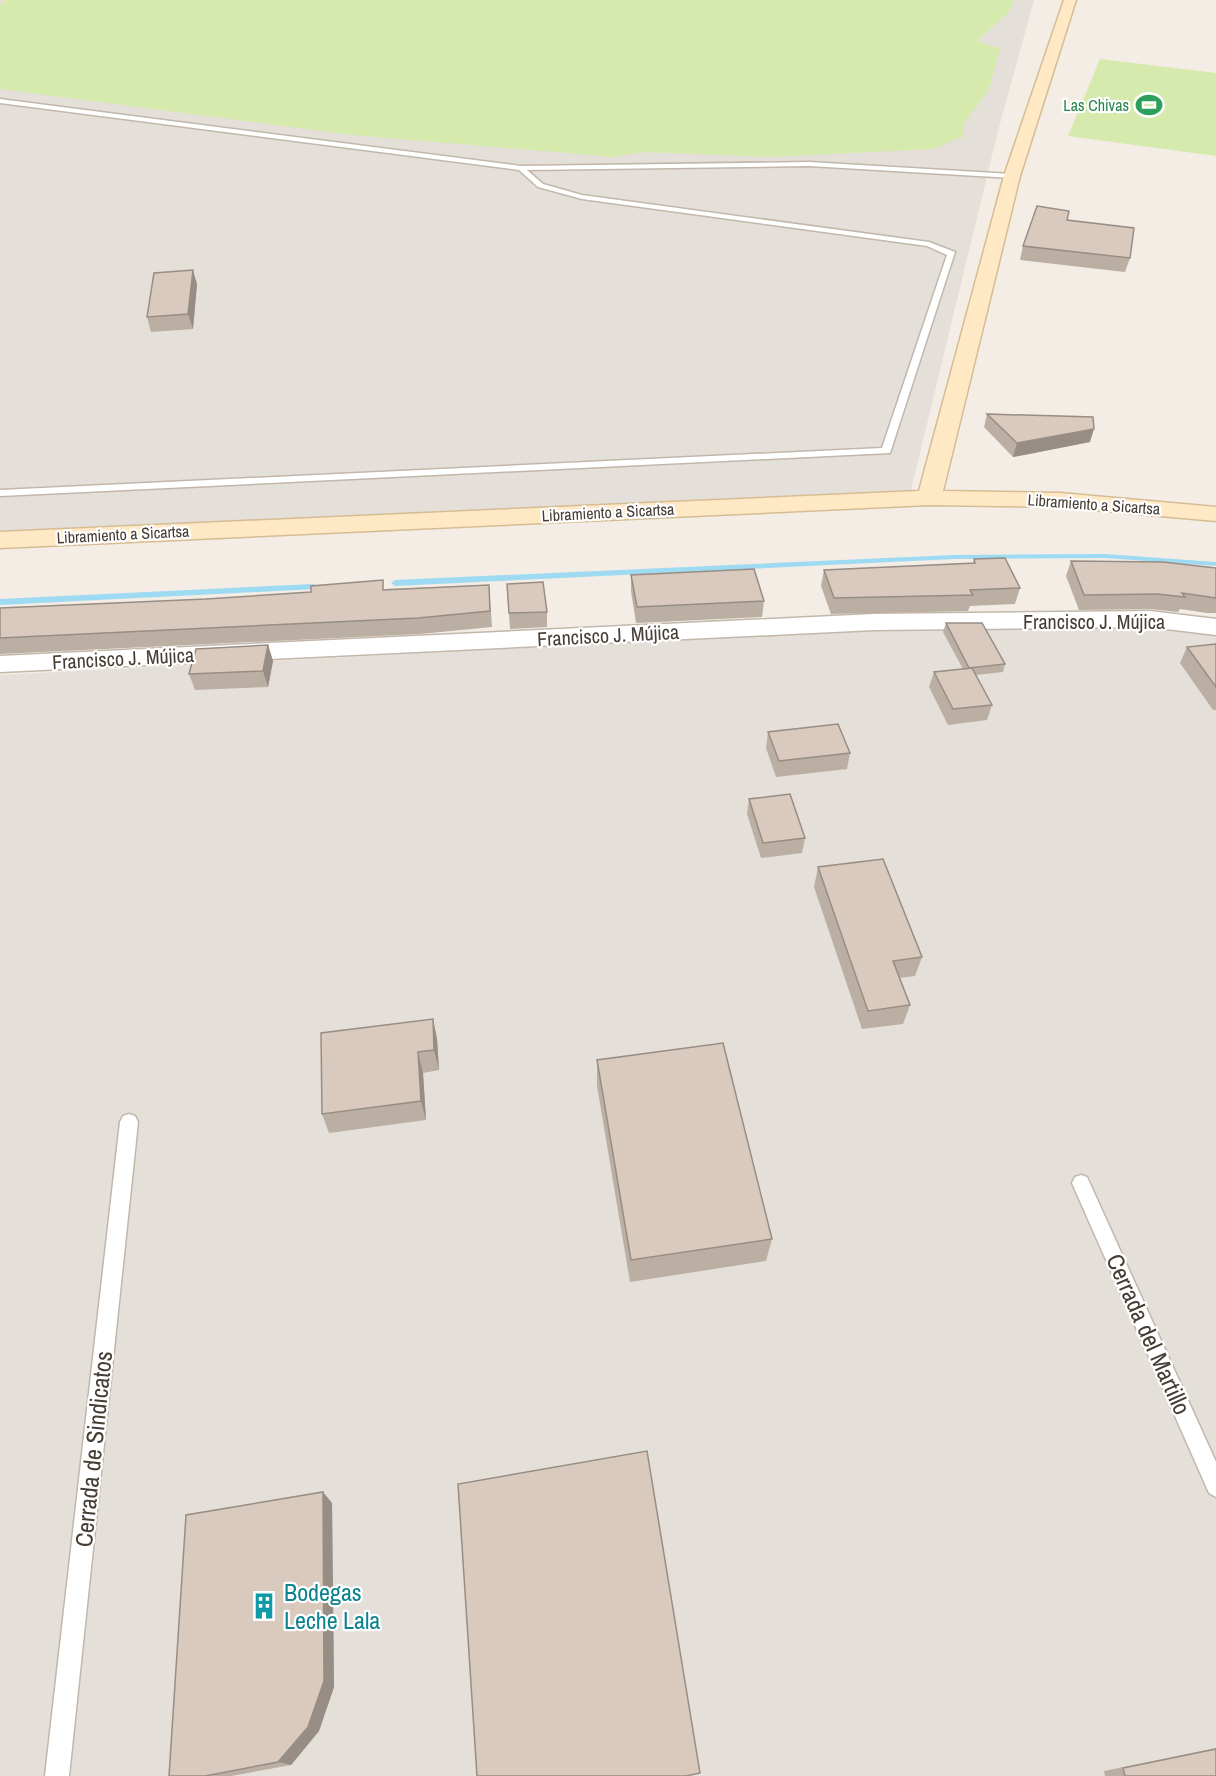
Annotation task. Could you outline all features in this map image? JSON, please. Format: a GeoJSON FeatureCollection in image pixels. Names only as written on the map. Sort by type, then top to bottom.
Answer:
{"type":"FeatureCollection","features":[{"type":"Feature","properties":{"kind":"main road"},"geometry":{"type":"LineString","coordinates":[[929,498],[1012,176],[1070,0]]}},
{"type":"Feature","properties":{"kind":"main road","name":"Libramiento a Sicartsa"},"geometry":{"type":"LineString","coordinates":[[0,540],[929,498],[1060,500],[1216,514]]}},
{"type":"Feature","properties":{"kind":"street","name":"Francisco J. Mújica"},"geometry":{"type":"LineString","coordinates":[[0,664],[874,622],[1150,619],[1216,627]]}},
{"type":"Feature","properties":{"kind":"lane"},"geometry":{"type":"LineString","coordinates":[[0,101],[521,168],[809,164],[1012,176]]}},
{"type":"Feature","properties":{"kind":"lane"},"geometry":{"type":"LineString","coordinates":[[0,493],[886,451],[952,254],[929,244],[582,197],[551,190],[530,181],[521,168]]}},
{"type":"Feature","properties":{"kind":"lane","name":"Cerrada de Sindicatos"},"geometry":{"type":"LineString","coordinates":[[57,1776],[129,1122]]}},
{"type":"Feature","properties":{"kind":"lane","name":"Cerrada del Martillo"},"geometry":{"type":"LineString","coordinates":[[1081,1183],[1216,1486]]}},
{"type":"Feature","properties":{"kind":"shaded area"},"geometry":{"type":"Polygon","coordinates":[[[0,0],[1034,0],[998,131],[911,490],[0,532],[0,0]]]}},
{"type":"Feature","properties":{"kind":"shaded area"},"geometry":{"type":"Polygon","coordinates":[[[1155,626],[1216,634],[1216,1776],[0,1776],[0,675],[877,630],[1155,626]]]}},
{"type":"Feature","properties":{"kind":"green space"},"geometry":{"type":"Polygon","coordinates":[[[6,0],[1014,0],[1009,12],[978,40],[1000,48],[989,89],[964,123],[964,136],[933,149],[772,157],[643,152],[614,157],[352,135],[0,89],[0,4],[6,0]]]}},
{"type":"Feature","properties":{"kind":"green space","name":"Las Chivas"},"geometry":{"type":"Polygon","coordinates":[[[1100,59],[1216,73],[1216,156],[1068,136],[1100,59]]]}},
{"type":"Feature","properties":{"kind":"building"},"geometry":{"type":"Polygon","coordinates":[[[1037,206],[1069,211],[1067,220],[1134,228],[1130,258],[1023,246],[1037,206]]]}},
{"type":"Feature","properties":{"kind":"building"},"geometry":{"type":"Polygon","coordinates":[[[193,270],[188,314],[147,317],[154,273],[193,270]]]}},
{"type":"Feature","properties":{"kind":"building"},"geometry":{"type":"Polygon","coordinates":[[[987,414],[1093,417],[1094,429],[1017,443],[987,414]]]}},
{"type":"Feature","properties":{"kind":"building"},"geometry":{"type":"Polygon","coordinates":[[[1005,558],[1020,588],[970,590],[973,595],[834,598],[824,570],[975,563],[974,559],[1005,558]]]}},
{"type":"Feature","properties":{"kind":"building"},"geometry":{"type":"Polygon","coordinates":[[[1071,561],[1163,562],[1216,568],[1216,598],[1182,593],[1185,597],[1157,594],[1084,595],[1071,561]]]}},
{"type":"Feature","properties":{"kind":"building"},"geometry":{"type":"Polygon","coordinates":[[[754,569],[764,601],[637,607],[631,575],[754,569]]]}},
{"type":"Feature","properties":{"kind":"building"},"geometry":{"type":"Polygon","coordinates":[[[383,580],[383,590],[489,585],[490,611],[418,618],[0,638],[0,608],[311,592],[311,586],[383,580]]]}},
{"type":"Feature","properties":{"kind":"building"},"geometry":{"type":"Polygon","coordinates":[[[543,582],[547,612],[509,613],[507,584],[543,582]]]}},
{"type":"Feature","properties":{"kind":"building"},"geometry":{"type":"Polygon","coordinates":[[[946,623],[982,623],[1005,664],[969,668],[946,623]]]}},
{"type":"Feature","properties":{"kind":"building"},"geometry":{"type":"Polygon","coordinates":[[[1216,644],[1216,687],[1187,647],[1216,644]]]}},
{"type":"Feature","properties":{"kind":"building"},"geometry":{"type":"Polygon","coordinates":[[[268,645],[263,671],[189,674],[196,649],[268,645]]]}},
{"type":"Feature","properties":{"kind":"building"},"geometry":{"type":"Polygon","coordinates":[[[972,668],[992,705],[953,709],[934,672],[972,668]]]}},
{"type":"Feature","properties":{"kind":"building"},"geometry":{"type":"Polygon","coordinates":[[[838,724],[850,753],[779,761],[768,732],[838,724]]]}},
{"type":"Feature","properties":{"kind":"building"},"geometry":{"type":"Polygon","coordinates":[[[790,794],[805,838],[763,843],[749,799],[790,794]]]}},
{"type":"Feature","properties":{"kind":"building"},"geometry":{"type":"Polygon","coordinates":[[[883,859],[922,957],[893,961],[910,1005],[868,1011],[818,867],[883,859]]]}},
{"type":"Feature","properties":{"kind":"building"},"geometry":{"type":"Polygon","coordinates":[[[433,1019],[434,1050],[418,1052],[421,1101],[322,1114],[321,1033],[433,1019]]]}},
{"type":"Feature","properties":{"kind":"building"},"geometry":{"type":"Polygon","coordinates":[[[723,1043],[772,1239],[631,1260],[597,1060],[723,1043]]]}},
{"type":"Feature","properties":{"kind":"building"},"geometry":{"type":"Polygon","coordinates":[[[647,1451],[700,1773],[686,1776],[477,1776],[458,1484],[647,1451]]]}},
{"type":"Feature","properties":{"kind":"building","name":"Bodegas Leche Lala"},"geometry":{"type":"Polygon","coordinates":[[[323,1492],[324,1681],[308,1727],[278,1762],[205,1776],[169,1776],[186,1515],[323,1492]]]}},
{"type":"Feature","properties":{"kind":"building"},"geometry":{"type":"Polygon","coordinates":[[[1216,1749],[1216,1776],[1125,1776],[1123,1768],[1216,1749]]]}},
{"type":"Feature","properties":{"kind":"waterway"},"geometry":{"type":"LineString","coordinates":[[395,583],[954,557],[1105,556],[1216,564]]}},
{"type":"Feature","properties":{"kind":"waterway"},"geometry":{"type":"LineString","coordinates":[[0,602],[313,587]]}},
{"type":"Feature","properties":{"kind":"place","name":"Las Chivas"},"geometry":{"type":"Point","coordinates":[1149,105]}},
{"type":"Feature","properties":{"kind":"place","name":"Bodegas Leche Lala"},"geometry":{"type":"Point","coordinates":[264,1606]}}]}
